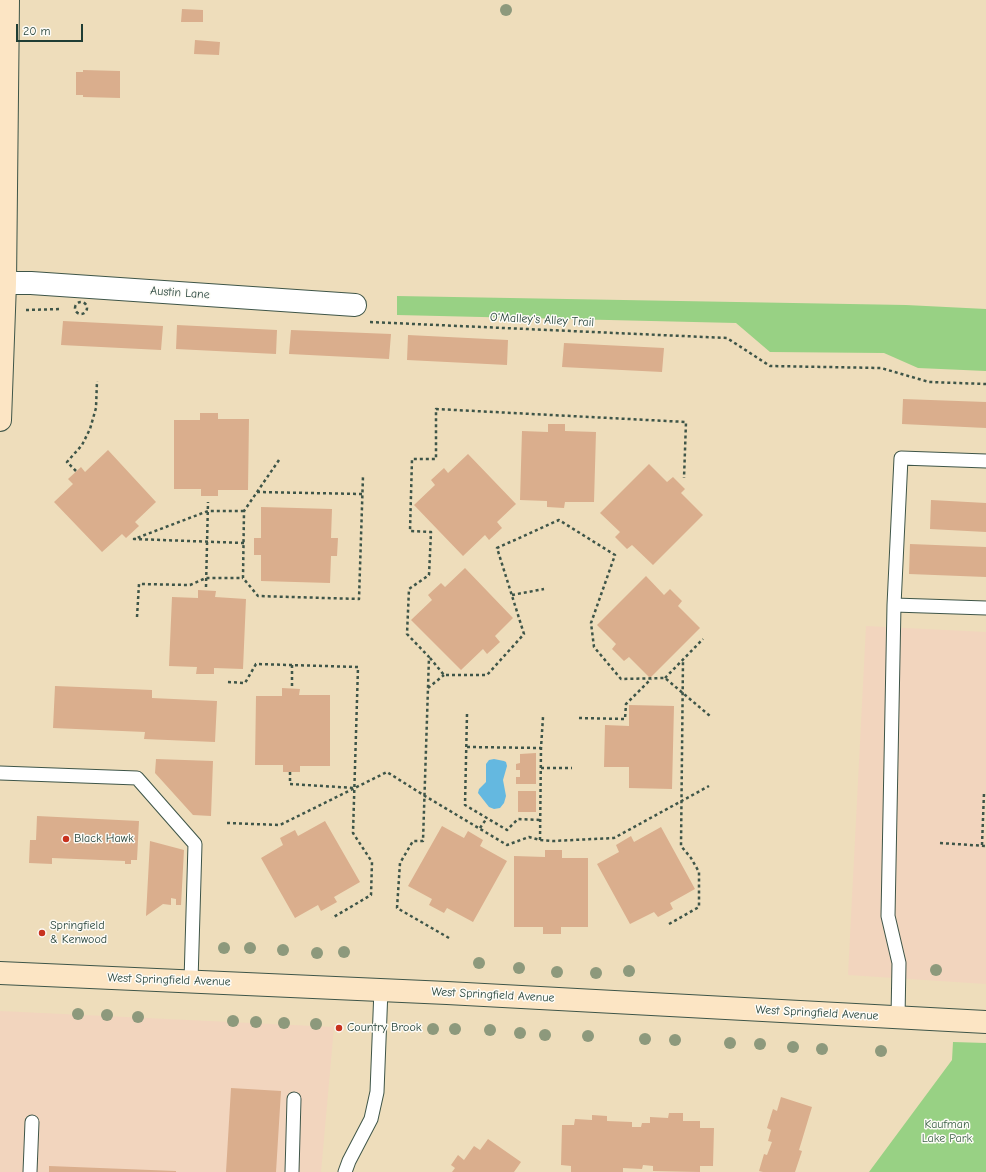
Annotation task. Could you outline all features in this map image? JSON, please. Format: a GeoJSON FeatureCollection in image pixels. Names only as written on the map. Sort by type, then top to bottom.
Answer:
{"type":"FeatureCollection","features":[{"type":"Feature","properties":{"kind":"main road"},"geometry":{"type":"LineString","coordinates":[[0,420],[4,283],[3,129],[8,0]]}},
{"type":"Feature","properties":{"kind":"main road","name":"West Springfield Avenue"},"geometry":{"type":"LineString","coordinates":[[0,973],[381,990],[986,1022]]}},
{"type":"Feature","properties":{"kind":"street","name":"Austin Lane"},"geometry":{"type":"LineString","coordinates":[[4,283],[31,283],[359,313]]}},
{"type":"Feature","properties":{"kind":"lane"},"geometry":{"type":"LineString","coordinates":[[898,1017],[899,964],[888,916],[894,605],[901,458],[986,461]]}},
{"type":"Feature","properties":{"kind":"lane"},"geometry":{"type":"LineString","coordinates":[[894,605],[986,608]]}},
{"type":"Feature","properties":{"kind":"lane"},"geometry":{"type":"LineString","coordinates":[[0,773],[137,778],[195,844],[190,981]]}},
{"type":"Feature","properties":{"kind":"lane"},"geometry":{"type":"LineString","coordinates":[[346,1172],[349,1161],[371,1119],[377,1092],[381,990]]}},
{"type":"Feature","properties":{"kind":"lane"},"geometry":{"type":"LineString","coordinates":[[292,1172],[294,1099]]}},
{"type":"Feature","properties":{"kind":"lane"},"geometry":{"type":"LineString","coordinates":[[30,1172],[32,1122]]}},
{"type":"Feature","properties":{"kind":"path"},"geometry":{"type":"LineString","coordinates":[[24,310],[74,309]]}},
{"type":"Feature","properties":{"kind":"path"},"geometry":{"type":"LineString","coordinates":[[87,309],[95,309]]}},
{"type":"Feature","properties":{"kind":"path","name":"O'Malley's Alley Trail"},"geometry":{"type":"LineString","coordinates":[[359,313],[727,338],[770,366],[881,368],[929,382],[986,384]]}},
{"type":"Feature","properties":{"kind":"path"},"geometry":{"type":"LineString","coordinates":[[76,471],[67,462],[82,446],[90,430],[96,408],[98,381]]}},
{"type":"Feature","properties":{"kind":"path"},"geometry":{"type":"LineString","coordinates":[[444,675],[407,634],[409,589],[429,575],[430,532],[410,531],[412,459],[436,459],[436,409],[686,422],[684,478]]}},
{"type":"Feature","properties":{"kind":"path"},"geometry":{"type":"LineString","coordinates":[[279,460],[244,511],[243,578],[258,596],[359,599],[363,476]]}},
{"type":"Feature","properties":{"kind":"path"},"geometry":{"type":"LineString","coordinates":[[257,492],[362,494]]}},
{"type":"Feature","properties":{"kind":"path"},"geometry":{"type":"LineString","coordinates":[[206,587],[208,502]]}},
{"type":"Feature","properties":{"kind":"path"},"geometry":{"type":"LineString","coordinates":[[244,511],[208,511],[134,540],[244,543]]}},
{"type":"Feature","properties":{"kind":"path"},"geometry":{"type":"LineString","coordinates":[[428,688],[444,675],[488,676],[524,634],[497,548],[559,520],[615,555],[591,623],[594,647],[621,679],[665,678],[702,639]]}},
{"type":"Feature","properties":{"kind":"path"},"geometry":{"type":"LineString","coordinates":[[137,617],[139,584],[190,585],[206,578],[243,578]]}},
{"type":"Feature","properties":{"kind":"path"},"geometry":{"type":"LineString","coordinates":[[512,595],[544,589]]}},
{"type":"Feature","properties":{"kind":"path"},"geometry":{"type":"LineString","coordinates":[[429,657],[423,841],[413,841],[400,863],[398,908],[449,938]]}},
{"type":"Feature","properties":{"kind":"path"},"geometry":{"type":"LineString","coordinates":[[669,924],[699,907],[699,872],[692,858],[681,846],[683,660]]}},
{"type":"Feature","properties":{"kind":"path"},"geometry":{"type":"LineString","coordinates":[[228,682],[245,683],[256,664],[358,666],[354,833],[372,862],[371,895],[332,918]]}},
{"type":"Feature","properties":{"kind":"path"},"geometry":{"type":"LineString","coordinates":[[292,665],[292,689]]}},
{"type":"Feature","properties":{"kind":"path"},"geometry":{"type":"LineString","coordinates":[[665,678],[710,716]]}},
{"type":"Feature","properties":{"kind":"path"},"geometry":{"type":"LineString","coordinates":[[579,718],[625,719],[626,704],[652,679]]}},
{"type":"Feature","properties":{"kind":"path"},"geometry":{"type":"LineString","coordinates":[[467,714],[465,805],[507,830],[518,820],[541,820]]}},
{"type":"Feature","properties":{"kind":"path"},"geometry":{"type":"LineString","coordinates":[[540,840],[541,748],[543,717]]}},
{"type":"Feature","properties":{"kind":"path"},"geometry":{"type":"LineString","coordinates":[[466,747],[541,748]]}},
{"type":"Feature","properties":{"kind":"path"},"geometry":{"type":"LineString","coordinates":[[541,768],[572,768]]}},
{"type":"Feature","properties":{"kind":"path"},"geometry":{"type":"LineString","coordinates":[[290,772],[290,784],[355,788]]}},
{"type":"Feature","properties":{"kind":"path"},"geometry":{"type":"LineString","coordinates":[[227,823],[280,825],[388,772],[507,845],[529,837],[553,841],[614,838],[709,786]]}},
{"type":"Feature","properties":{"kind":"path"},"geometry":{"type":"LineString","coordinates":[[982,845],[984,793]]}},
{"type":"Feature","properties":{"kind":"path"},"geometry":{"type":"LineString","coordinates":[[480,828],[487,818]]}},
{"type":"Feature","properties":{"kind":"path"},"geometry":{"type":"LineString","coordinates":[[940,843],[986,846]]}},
{"type":"Feature","properties":{"kind":"shaded area"},"geometry":{"type":"Polygon","coordinates":[[[866,626],[986,632],[986,984],[848,975],[866,626]]]}},
{"type":"Feature","properties":{"kind":"shaded area"},"geometry":{"type":"Polygon","coordinates":[[[0,1011],[334,1027],[321,1172],[0,1172],[0,1011]]]}},
{"type":"Feature","properties":{"kind":"green space"},"geometry":{"type":"Polygon","coordinates":[[[397,296],[906,305],[986,309],[986,371],[918,368],[884,353],[770,352],[736,323],[397,315],[397,296]]]}},
{"type":"Feature","properties":{"kind":"green space","name":"Kaufman Lake Park"},"geometry":{"type":"Polygon","coordinates":[[[953,1042],[986,1043],[986,1172],[869,1172],[952,1060],[953,1042]]]}},
{"type":"Feature","properties":{"kind":"water"},"geometry":{"type":"Polygon","coordinates":[[[494,759],[506,762],[507,766],[503,780],[506,796],[504,803],[500,808],[494,809],[489,807],[478,793],[479,789],[486,782],[486,764],[489,760],[494,759]]]}},
{"type":"Feature","properties":{"kind":"building"},"geometry":{"type":"Polygon","coordinates":[[[182,9],[203,10],[203,22],[181,22],[182,9]]]}},
{"type":"Feature","properties":{"kind":"building"},"geometry":{"type":"Polygon","coordinates":[[[195,40],[220,42],[219,55],[194,54],[195,40]]]}},
{"type":"Feature","properties":{"kind":"building"},"geometry":{"type":"Polygon","coordinates":[[[83,70],[120,71],[120,98],[83,97],[83,95],[76,95],[76,72],[83,72],[83,70]]]}},
{"type":"Feature","properties":{"kind":"building"},"geometry":{"type":"Polygon","coordinates":[[[63,321],[163,326],[161,350],[61,345],[63,321]]]}},
{"type":"Feature","properties":{"kind":"building"},"geometry":{"type":"Polygon","coordinates":[[[177,325],[277,330],[276,354],[176,349],[177,325]]]}},
{"type":"Feature","properties":{"kind":"building"},"geometry":{"type":"Polygon","coordinates":[[[291,330],[391,334],[389,359],[289,354],[291,330]]]}},
{"type":"Feature","properties":{"kind":"building"},"geometry":{"type":"Polygon","coordinates":[[[408,335],[508,340],[507,365],[407,360],[408,335]]]}},
{"type":"Feature","properties":{"kind":"building"},"geometry":{"type":"Polygon","coordinates":[[[564,343],[664,348],[662,372],[562,367],[564,343]]]}},
{"type":"Feature","properties":{"kind":"building"},"geometry":{"type":"Polygon","coordinates":[[[903,399],[986,402],[986,428],[902,424],[903,399]]]}},
{"type":"Feature","properties":{"kind":"building"},"geometry":{"type":"Polygon","coordinates":[[[200,413],[218,413],[218,419],[249,419],[248,490],[218,490],[218,496],[201,496],[201,489],[174,489],[174,420],[200,420],[200,413]]]}},
{"type":"Feature","properties":{"kind":"building"},"geometry":{"type":"Polygon","coordinates":[[[548,424],[565,424],[565,431],[596,432],[594,502],[565,502],[564,508],[547,507],[547,501],[520,500],[522,431],[548,432],[548,424]]]}},
{"type":"Feature","properties":{"kind":"building"},"geometry":{"type":"Polygon","coordinates":[[[108,450],[156,502],[135,522],[139,526],[126,538],[122,534],[102,552],[54,502],[73,484],[68,479],[81,467],[85,472],[108,450]]]}},
{"type":"Feature","properties":{"kind":"building"},"geometry":{"type":"Polygon","coordinates":[[[468,454],[516,504],[497,522],[502,528],[489,540],[485,535],[463,556],[414,505],[435,485],[431,480],[444,468],[448,473],[468,454]]]}},
{"type":"Feature","properties":{"kind":"building"},"geometry":{"type":"Polygon","coordinates":[[[649,464],[667,482],[673,477],[685,489],[681,493],[703,515],[653,565],[632,545],[627,549],[615,537],[620,532],[600,513],[649,464]]]}},
{"type":"Feature","properties":{"kind":"building"},"geometry":{"type":"Polygon","coordinates":[[[931,500],[986,503],[986,532],[930,529],[931,500]]]}},
{"type":"Feature","properties":{"kind":"building"},"geometry":{"type":"Polygon","coordinates":[[[261,507],[332,509],[331,538],[338,538],[337,556],[331,556],[330,583],[261,581],[261,555],[254,555],[254,538],[261,538],[261,507]]]}},
{"type":"Feature","properties":{"kind":"building"},"geometry":{"type":"Polygon","coordinates":[[[910,544],[986,547],[986,577],[909,574],[910,544]]]}},
{"type":"Feature","properties":{"kind":"building"},"geometry":{"type":"Polygon","coordinates":[[[465,568],[513,618],[495,636],[500,642],[487,654],[483,649],[461,670],[411,620],[432,600],[428,595],[441,583],[445,587],[465,568]]]}},
{"type":"Feature","properties":{"kind":"building"},"geometry":{"type":"Polygon","coordinates":[[[646,576],[664,595],[670,589],[682,601],[678,606],[700,628],[650,678],[629,657],[624,661],[612,649],[616,644],[597,625],[646,576]]]}},
{"type":"Feature","properties":{"kind":"building"},"geometry":{"type":"Polygon","coordinates":[[[198,590],[216,591],[215,597],[246,599],[243,669],[214,668],[214,674],[196,674],[197,667],[169,666],[172,597],[198,598],[198,590]]]}},
{"type":"Feature","properties":{"kind":"building"},"geometry":{"type":"Polygon","coordinates":[[[55,686],[152,690],[152,698],[217,701],[215,742],[144,739],[145,732],[53,728],[55,686]]]}},
{"type":"Feature","properties":{"kind":"building"},"geometry":{"type":"Polygon","coordinates":[[[282,688],[300,689],[299,695],[330,695],[330,766],[300,766],[300,772],[283,772],[283,765],[255,765],[256,696],[282,696],[282,688]]]}},
{"type":"Feature","properties":{"kind":"building"},"geometry":{"type":"Polygon","coordinates":[[[629,705],[674,706],[672,789],[629,788],[629,767],[604,767],[605,725],[629,726],[629,705]]]}},
{"type":"Feature","properties":{"kind":"building"},"geometry":{"type":"Polygon","coordinates":[[[536,753],[536,784],[516,784],[516,777],[520,777],[520,770],[516,770],[516,764],[520,763],[520,754],[536,753]]]}},
{"type":"Feature","properties":{"kind":"building"},"geometry":{"type":"Polygon","coordinates":[[[156,759],[213,761],[211,816],[193,815],[155,773],[156,759]]]}},
{"type":"Feature","properties":{"kind":"building"},"geometry":{"type":"Polygon","coordinates":[[[518,791],[536,791],[536,812],[518,812],[518,791]]]}},
{"type":"Feature","properties":{"kind":"building"},"geometry":{"type":"Polygon","coordinates":[[[37,816],[139,821],[137,860],[131,860],[131,864],[125,864],[125,861],[52,858],[52,864],[29,863],[30,840],[36,840],[37,816]]]}},
{"type":"Feature","properties":{"kind":"building"},"geometry":{"type":"Polygon","coordinates":[[[325,821],[360,882],[334,897],[337,902],[321,911],[318,905],[295,918],[261,858],[283,845],[280,838],[295,830],[298,836],[325,821]]]}},
{"type":"Feature","properties":{"kind":"building"},"geometry":{"type":"Polygon","coordinates":[[[442,826],[464,838],[468,831],[483,840],[480,846],[507,861],[473,922],[447,908],[444,913],[429,905],[432,899],[408,886],[442,826]]]}},
{"type":"Feature","properties":{"kind":"building"},"geometry":{"type":"Polygon","coordinates":[[[661,827],[695,889],[670,903],[673,909],[658,917],[654,912],[630,924],[597,864],[619,852],[616,845],[631,836],[634,842],[661,827]]]}},
{"type":"Feature","properties":{"kind":"building"},"geometry":{"type":"Polygon","coordinates":[[[150,841],[184,850],[181,905],[176,905],[176,899],[171,898],[171,905],[163,904],[146,916],[150,841]]]}},
{"type":"Feature","properties":{"kind":"building"},"geometry":{"type":"Polygon","coordinates":[[[545,850],[562,850],[562,858],[588,858],[588,927],[561,927],[561,934],[543,934],[543,927],[514,927],[514,856],[545,857],[545,850]]]}},
{"type":"Feature","properties":{"kind":"building"},"geometry":{"type":"Polygon","coordinates":[[[231,1088],[281,1091],[276,1172],[226,1172],[231,1088]]]}},
{"type":"Feature","properties":{"kind":"building"},"geometry":{"type":"Polygon","coordinates":[[[781,1097],[812,1107],[799,1150],[802,1151],[795,1172],[759,1171],[764,1154],[767,1155],[772,1142],[768,1141],[771,1130],[767,1128],[773,1109],[777,1111],[781,1097]]]}},
{"type":"Feature","properties":{"kind":"building"},"geometry":{"type":"Polygon","coordinates":[[[669,1113],[683,1113],[683,1121],[700,1121],[700,1128],[714,1128],[713,1166],[700,1166],[700,1172],[653,1171],[653,1166],[643,1165],[642,1169],[623,1168],[623,1172],[571,1172],[571,1166],[561,1165],[562,1125],[574,1125],[575,1119],[592,1120],[592,1115],[607,1116],[607,1121],[632,1122],[632,1127],[641,1127],[642,1123],[650,1123],[650,1117],[668,1118],[669,1113]]]}},
{"type":"Feature","properties":{"kind":"building"},"geometry":{"type":"Polygon","coordinates":[[[488,1139],[521,1162],[514,1172],[452,1172],[455,1168],[451,1165],[458,1155],[464,1160],[474,1146],[480,1150],[488,1139]]]}},
{"type":"Feature","properties":{"kind":"building"},"geometry":{"type":"Polygon","coordinates":[[[49,1166],[176,1171],[176,1172],[49,1172],[49,1166]]]}},
{"type":"Feature","properties":{"kind":"place","name":"Black Hawk"},"geometry":{"type":"Point","coordinates":[66,839]}},
{"type":"Feature","properties":{"kind":"place","name":"Springfield & Kenwood"},"geometry":{"type":"Point","coordinates":[42,933]}},
{"type":"Feature","properties":{"kind":"place","name":"Country Brook"},"geometry":{"type":"Point","coordinates":[339,1028]}}]}
